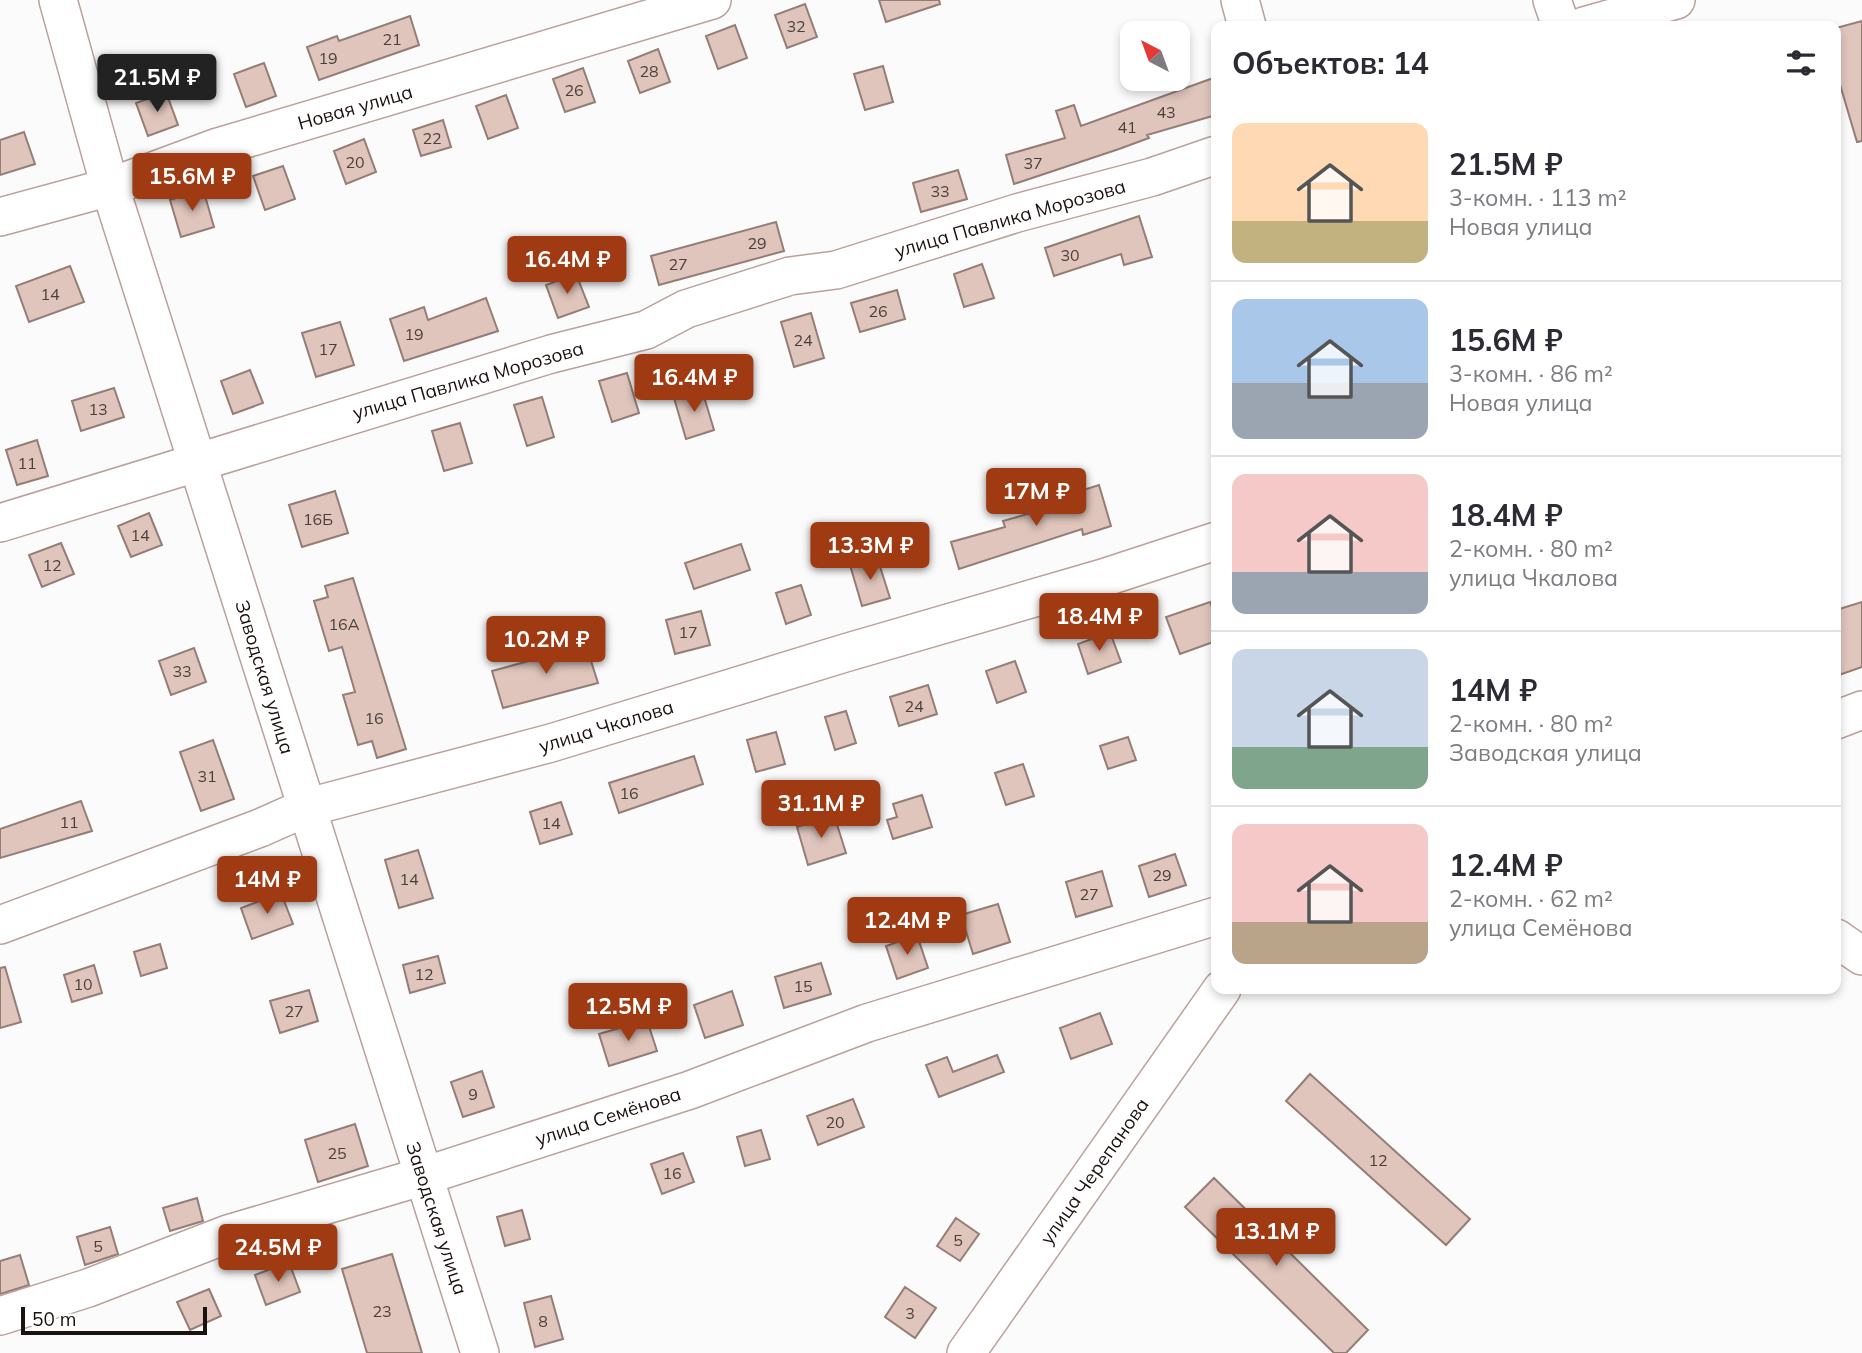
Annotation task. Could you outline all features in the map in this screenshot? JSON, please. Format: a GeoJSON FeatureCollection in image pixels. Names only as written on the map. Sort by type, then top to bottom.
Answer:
{"type":"FeatureCollection","features":[{"type":"Feature","properties":{"kind":"street","name":"Заводская улица"},"geometry":{"type":"LineString","coordinates":[[58,0],[110,187],[200,461],[305,808],[480,1353]]}},
{"type":"Feature","properties":{"kind":"street","name":"Новая улица"},"geometry":{"type":"LineString","coordinates":[[0,216],[110,187],[215,148],[712,0]]}},
{"type":"Feature","properties":{"kind":"street"},"geometry":{"type":"LineString","coordinates":[[1240,0],[1246,21]]}},
{"type":"Feature","properties":{"kind":"street"},"geometry":{"type":"LineString","coordinates":[[1552,0],[1559,21]]}},
{"type":"Feature","properties":{"kind":"street"},"geometry":{"type":"LineString","coordinates":[[1602,21],[1676,0]]}},
{"type":"Feature","properties":{"kind":"street","name":"улица Павлика Морозова"},"geometry":{"type":"LineString","coordinates":[[0,523],[551,354],[646,330],[686,309],[790,276],[836,270],[1017,213],[1152,177],[1211,157]]}},
{"type":"Feature","properties":{"kind":"street","name":"улица Чкалова"},"geometry":{"type":"LineString","coordinates":[[0,925],[305,808],[551,743],[1103,578],[1211,543]]}},
{"type":"Feature","properties":{"kind":"street"},"geometry":{"type":"LineString","coordinates":[[1841,718],[1862,710]]}},
{"type":"Feature","properties":{"kind":"street","name":"улица Семёнова"},"geometry":{"type":"LineString","coordinates":[[0,1316],[88,1288],[228,1234],[424,1176],[690,1090],[867,1023],[1211,918]]}},
{"type":"Feature","properties":{"kind":"street"},"geometry":{"type":"LineString","coordinates":[[1841,941],[1862,956]]}},
{"type":"Feature","properties":{"kind":"street","name":"улица Черепанова"},"geometry":{"type":"LineString","coordinates":[[966,1353],[1218,994]]}},
{"type":"Feature","properties":{"kind":"building"},"geometry":{"type":"Polygon","coordinates":[[[879,0],[939,0],[940,4],[886,22],[879,0]]]}},
{"type":"Feature","properties":{"kind":"building"},"geometry":{"type":"Polygon","coordinates":[[[805,4],[817,37],[787,48],[775,15],[805,4]]]}},
{"type":"Feature","properties":{"kind":"building"},"geometry":{"type":"Polygon","coordinates":[[[410,16],[419,45],[319,80],[307,47],[337,36],[339,41],[410,16]]]}},
{"type":"Feature","properties":{"kind":"building"},"geometry":{"type":"Polygon","coordinates":[[[1862,21],[1862,141],[1857,142],[1841,88],[1841,27],[1862,21]]]}},
{"type":"Feature","properties":{"kind":"building"},"geometry":{"type":"Polygon","coordinates":[[[735,25],[747,58],[718,69],[706,36],[735,25]]]}},
{"type":"Feature","properties":{"kind":"building"},"geometry":{"type":"Polygon","coordinates":[[[658,49],[670,82],[640,93],[628,61],[658,49]]]}},
{"type":"Feature","properties":{"kind":"building"},"geometry":{"type":"Polygon","coordinates":[[[264,63],[276,96],[246,107],[234,74],[264,63]]]}},
{"type":"Feature","properties":{"kind":"building"},"geometry":{"type":"Polygon","coordinates":[[[883,66],[893,102],[865,110],[854,74],[883,66]]]}},
{"type":"Feature","properties":{"kind":"building"},"geometry":{"type":"Polygon","coordinates":[[[583,68],[595,102],[565,112],[553,79],[583,68]]]}},
{"type":"Feature","properties":{"kind":"building"},"geometry":{"type":"Polygon","coordinates":[[[1211,79],[1211,116],[1147,135],[1149,138],[1014,184],[1006,155],[1065,138],[1056,111],[1074,105],[1081,126],[1177,91],[1190,91],[1190,86],[1211,79]]]}},
{"type":"Feature","properties":{"kind":"building"},"geometry":{"type":"Polygon","coordinates":[[[166,92],[178,125],[148,136],[136,103],[166,92]]]}},
{"type":"Feature","properties":{"kind":"building"},"geometry":{"type":"Polygon","coordinates":[[[506,95],[518,128],[488,139],[476,106],[506,95]]]}},
{"type":"Feature","properties":{"kind":"building"},"geometry":{"type":"Polygon","coordinates":[[[443,120],[451,147],[421,156],[413,130],[443,120]]]}},
{"type":"Feature","properties":{"kind":"building"},"geometry":{"type":"Polygon","coordinates":[[[24,132],[35,164],[0,175],[0,140],[24,132]]]}},
{"type":"Feature","properties":{"kind":"building"},"geometry":{"type":"Polygon","coordinates":[[[364,139],[376,172],[346,184],[334,151],[364,139]]]}},
{"type":"Feature","properties":{"kind":"building"},"geometry":{"type":"Polygon","coordinates":[[[283,166],[295,199],[265,210],[253,176],[283,166]]]}},
{"type":"Feature","properties":{"kind":"building"},"geometry":{"type":"Polygon","coordinates":[[[958,170],[967,199],[921,212],[913,183],[958,170]]]}},
{"type":"Feature","properties":{"kind":"building"},"geometry":{"type":"Polygon","coordinates":[[[203,189],[214,227],[181,237],[170,200],[203,189]]]}},
{"type":"Feature","properties":{"kind":"building"},"geometry":{"type":"Polygon","coordinates":[[[1139,216],[1152,257],[1124,265],[1121,254],[1054,276],[1045,248],[1139,216]]]}},
{"type":"Feature","properties":{"kind":"building"},"geometry":{"type":"Polygon","coordinates":[[[776,222],[784,251],[659,285],[651,256],[776,222]]]}},
{"type":"Feature","properties":{"kind":"building"},"geometry":{"type":"Polygon","coordinates":[[[982,264],[994,298],[964,307],[954,274],[982,264]]]}},
{"type":"Feature","properties":{"kind":"building"},"geometry":{"type":"Polygon","coordinates":[[[70,266],[84,302],[29,322],[16,286],[70,266]]]}},
{"type":"Feature","properties":{"kind":"building"},"geometry":{"type":"Polygon","coordinates":[[[576,274],[589,307],[558,318],[546,285],[576,274]]]}},
{"type":"Feature","properties":{"kind":"building"},"geometry":{"type":"Polygon","coordinates":[[[897,290],[905,319],[860,332],[851,303],[897,290]]]}},
{"type":"Feature","properties":{"kind":"building"},"geometry":{"type":"Polygon","coordinates":[[[486,298],[498,331],[404,361],[390,319],[424,307],[428,320],[486,298]]]}},
{"type":"Feature","properties":{"kind":"building"},"geometry":{"type":"Polygon","coordinates":[[[811,313],[824,358],[794,367],[781,322],[811,313]]]}},
{"type":"Feature","properties":{"kind":"building"},"geometry":{"type":"Polygon","coordinates":[[[340,322],[354,365],[316,377],[302,333],[340,322]]]}},
{"type":"Feature","properties":{"kind":"building"},"geometry":{"type":"Polygon","coordinates":[[[250,370],[263,403],[233,414],[221,381],[250,370]]]}},
{"type":"Feature","properties":{"kind":"building"},"geometry":{"type":"Polygon","coordinates":[[[627,373],[639,413],[612,422],[599,381],[627,373]]]}},
{"type":"Feature","properties":{"kind":"building"},"geometry":{"type":"Polygon","coordinates":[[[114,388],[124,417],[81,431],[72,401],[114,388]]]}},
{"type":"Feature","properties":{"kind":"building"},"geometry":{"type":"Polygon","coordinates":[[[702,390],[714,430],[686,439],[674,398],[702,390]]]}},
{"type":"Feature","properties":{"kind":"building"},"geometry":{"type":"Polygon","coordinates":[[[542,397],[554,437],[527,446],[514,405],[542,397]]]}},
{"type":"Feature","properties":{"kind":"building"},"geometry":{"type":"Polygon","coordinates":[[[460,423],[472,463],[444,471],[432,431],[460,423]]]}},
{"type":"Feature","properties":{"kind":"building"},"geometry":{"type":"Polygon","coordinates":[[[37,440],[48,476],[17,485],[6,450],[37,440]]]}},
{"type":"Feature","properties":{"kind":"building"},"geometry":{"type":"Polygon","coordinates":[[[1099,485],[1111,526],[1083,535],[1082,529],[959,569],[951,542],[1005,527],[1003,521],[1073,501],[1071,494],[1099,485]]]}},
{"type":"Feature","properties":{"kind":"building"},"geometry":{"type":"Polygon","coordinates":[[[335,491],[348,533],[302,547],[289,505],[335,491]]]}},
{"type":"Feature","properties":{"kind":"building"},"geometry":{"type":"Polygon","coordinates":[[[149,513],[162,545],[131,557],[118,526],[149,513]]]}},
{"type":"Feature","properties":{"kind":"building"},"geometry":{"type":"Polygon","coordinates":[[[61,543],[74,574],[42,587],[29,555],[61,543]]]}},
{"type":"Feature","properties":{"kind":"building"},"geometry":{"type":"Polygon","coordinates":[[[741,544],[750,570],[694,589],[685,563],[741,544]]]}},
{"type":"Feature","properties":{"kind":"building"},"geometry":{"type":"Polygon","coordinates":[[[877,557],[890,598],[862,606],[850,565],[877,557]]]}},
{"type":"Feature","properties":{"kind":"building"},"geometry":{"type":"Polygon","coordinates":[[[353,578],[406,749],[377,758],[372,741],[358,745],[343,695],[355,692],[342,647],[329,651],[314,601],[328,597],[325,586],[353,578]]]}},
{"type":"Feature","properties":{"kind":"building"},"geometry":{"type":"Polygon","coordinates":[[[801,585],[811,615],[786,624],[776,593],[801,585]]]}},
{"type":"Feature","properties":{"kind":"building"},"geometry":{"type":"Polygon","coordinates":[[[1210,602],[1211,643],[1180,654],[1166,617],[1210,602]]]}},
{"type":"Feature","properties":{"kind":"building"},"geometry":{"type":"Polygon","coordinates":[[[1862,602],[1862,667],[1841,674],[1841,608],[1862,602]]]}},
{"type":"Feature","properties":{"kind":"building"},"geometry":{"type":"Polygon","coordinates":[[[701,611],[710,645],[675,654],[666,620],[701,611]]]}},
{"type":"Feature","properties":{"kind":"building"},"geometry":{"type":"Polygon","coordinates":[[[1110,632],[1121,662],[1088,674],[1078,644],[1110,632]]]}},
{"type":"Feature","properties":{"kind":"building"},"geometry":{"type":"Polygon","coordinates":[[[585,642],[598,683],[503,708],[492,671],[558,653],[585,642]]]}},
{"type":"Feature","properties":{"kind":"building"},"geometry":{"type":"Polygon","coordinates":[[[194,648],[206,682],[171,695],[159,661],[194,648]]]}},
{"type":"Feature","properties":{"kind":"building"},"geometry":{"type":"Polygon","coordinates":[[[1015,661],[1026,692],[997,703],[986,671],[1015,661]]]}},
{"type":"Feature","properties":{"kind":"building"},"geometry":{"type":"Polygon","coordinates":[[[928,685],[937,714],[899,726],[890,697],[928,685]]]}},
{"type":"Feature","properties":{"kind":"building"},"geometry":{"type":"Polygon","coordinates":[[[846,711],[856,743],[835,750],[825,717],[846,711]]]}},
{"type":"Feature","properties":{"kind":"building"},"geometry":{"type":"Polygon","coordinates":[[[776,732],[785,764],[756,772],[747,740],[776,732]]]}},
{"type":"Feature","properties":{"kind":"building"},"geometry":{"type":"Polygon","coordinates":[[[1128,737],[1136,760],[1108,769],[1100,746],[1128,737]]]}},
{"type":"Feature","properties":{"kind":"building"},"geometry":{"type":"Polygon","coordinates":[[[213,740],[234,799],[201,811],[180,752],[213,740]]]}},
{"type":"Feature","properties":{"kind":"building"},"geometry":{"type":"Polygon","coordinates":[[[694,756],[703,784],[619,813],[609,783],[694,756]]]}},
{"type":"Feature","properties":{"kind":"building"},"geometry":{"type":"Polygon","coordinates":[[[1023,764],[1034,796],[1006,805],[995,773],[1023,764]]]}},
{"type":"Feature","properties":{"kind":"building"},"geometry":{"type":"Polygon","coordinates":[[[922,795],[932,827],[893,839],[887,820],[897,817],[893,804],[922,795]]]}},
{"type":"Feature","properties":{"kind":"building"},"geometry":{"type":"Polygon","coordinates":[[[81,801],[92,831],[0,858],[0,829],[81,801]]]}},
{"type":"Feature","properties":{"kind":"building"},"geometry":{"type":"Polygon","coordinates":[[[561,802],[572,834],[540,844],[530,812],[561,802]]]}},
{"type":"Feature","properties":{"kind":"building"},"geometry":{"type":"Polygon","coordinates":[[[834,815],[846,853],[808,865],[797,827],[834,815]]]}},
{"type":"Feature","properties":{"kind":"building"},"geometry":{"type":"Polygon","coordinates":[[[418,850],[433,898],[399,908],[385,860],[418,850]]]}},
{"type":"Feature","properties":{"kind":"building"},"geometry":{"type":"Polygon","coordinates":[[[1175,854],[1186,885],[1149,897],[1139,866],[1175,854]]]}},
{"type":"Feature","properties":{"kind":"building"},"geometry":{"type":"Polygon","coordinates":[[[1102,871],[1112,906],[1076,917],[1066,882],[1102,871]]]}},
{"type":"Feature","properties":{"kind":"building"},"geometry":{"type":"Polygon","coordinates":[[[281,893],[293,924],[252,939],[241,908],[281,893]]]}},
{"type":"Feature","properties":{"kind":"building"},"geometry":{"type":"Polygon","coordinates":[[[998,904],[1010,942],[973,954],[961,915],[998,904]]]}},
{"type":"Feature","properties":{"kind":"building"},"geometry":{"type":"Polygon","coordinates":[[[917,935],[928,968],[897,979],[886,946],[917,935]]]}},
{"type":"Feature","properties":{"kind":"building"},"geometry":{"type":"Polygon","coordinates":[[[160,944],[167,968],[141,976],[134,952],[160,944]]]}},
{"type":"Feature","properties":{"kind":"building"},"geometry":{"type":"Polygon","coordinates":[[[438,956],[445,983],[410,993],[403,965],[438,956]]]}},
{"type":"Feature","properties":{"kind":"building"},"geometry":{"type":"Polygon","coordinates":[[[821,963],[831,994],[784,1008],[775,977],[821,963]]]}},
{"type":"Feature","properties":{"kind":"building"},"geometry":{"type":"Polygon","coordinates":[[[94,965],[102,993],[72,1002],[64,975],[94,965]]]}},
{"type":"Feature","properties":{"kind":"building"},"geometry":{"type":"Polygon","coordinates":[[[5,967],[21,1022],[0,1028],[0,968],[5,967]]]}},
{"type":"Feature","properties":{"kind":"building"},"geometry":{"type":"Polygon","coordinates":[[[309,990],[318,1021],[280,1033],[270,1001],[309,990]]]}},
{"type":"Feature","properties":{"kind":"building"},"geometry":{"type":"Polygon","coordinates":[[[732,991],[743,1025],[705,1038],[694,1005],[732,991]]]}},
{"type":"Feature","properties":{"kind":"building"},"geometry":{"type":"Polygon","coordinates":[[[1100,1013],[1112,1044],[1071,1059],[1060,1028],[1100,1013]]]}},
{"type":"Feature","properties":{"kind":"building"},"geometry":{"type":"Polygon","coordinates":[[[647,1020],[657,1051],[609,1066],[599,1034],[647,1020]]]}},
{"type":"Feature","properties":{"kind":"building"},"geometry":{"type":"Polygon","coordinates":[[[997,1055],[1004,1072],[939,1097],[926,1065],[947,1057],[953,1072],[997,1055]]]}},
{"type":"Feature","properties":{"kind":"building"},"geometry":{"type":"Polygon","coordinates":[[[482,1071],[494,1107],[463,1117],[451,1082],[482,1071]]]}},
{"type":"Feature","properties":{"kind":"building"},"geometry":{"type":"Polygon","coordinates":[[[1310,1074],[1470,1219],[1446,1245],[1286,1101],[1310,1074]]]}},
{"type":"Feature","properties":{"kind":"building"},"geometry":{"type":"Polygon","coordinates":[[[853,1099],[864,1127],[818,1145],[807,1116],[853,1099]]]}},
{"type":"Feature","properties":{"kind":"building"},"geometry":{"type":"Polygon","coordinates":[[[355,1124],[368,1166],[318,1182],[305,1140],[355,1124]]]}},
{"type":"Feature","properties":{"kind":"building"},"geometry":{"type":"Polygon","coordinates":[[[761,1130],[770,1159],[745,1166],[737,1137],[761,1130]]]}},
{"type":"Feature","properties":{"kind":"building"},"geometry":{"type":"Polygon","coordinates":[[[683,1153],[694,1182],[662,1194],[651,1164],[683,1153]]]}},
{"type":"Feature","properties":{"kind":"building"},"geometry":{"type":"Polygon","coordinates":[[[1214,1178],[1368,1330],[1346,1353],[1334,1353],[1185,1207],[1214,1178]]]}},
{"type":"Feature","properties":{"kind":"building"},"geometry":{"type":"Polygon","coordinates":[[[197,1198],[203,1221],[170,1231],[163,1208],[197,1198]]]}},
{"type":"Feature","properties":{"kind":"building"},"geometry":{"type":"Polygon","coordinates":[[[522,1210],[530,1239],[505,1246],[497,1217],[522,1210]]]}},
{"type":"Feature","properties":{"kind":"building"},"geometry":{"type":"Polygon","coordinates":[[[956,1218],[979,1234],[960,1261],[937,1246],[956,1218]]]}},
{"type":"Feature","properties":{"kind":"building"},"geometry":{"type":"Polygon","coordinates":[[[110,1227],[118,1254],[85,1265],[77,1237],[110,1227]]]}},
{"type":"Feature","properties":{"kind":"building"},"geometry":{"type":"Polygon","coordinates":[[[392,1254],[422,1353],[367,1353],[342,1269],[392,1254]]]}},
{"type":"Feature","properties":{"kind":"building"},"geometry":{"type":"Polygon","coordinates":[[[20,1255],[29,1285],[0,1294],[0,1261],[20,1255]]]}},
{"type":"Feature","properties":{"kind":"building"},"geometry":{"type":"Polygon","coordinates":[[[289,1262],[300,1292],[266,1305],[255,1275],[289,1262]]]}},
{"type":"Feature","properties":{"kind":"building"},"geometry":{"type":"Polygon","coordinates":[[[905,1287],[936,1308],[915,1338],[885,1317],[905,1287]]]}},
{"type":"Feature","properties":{"kind":"building"},"geometry":{"type":"Polygon","coordinates":[[[209,1289],[221,1316],[190,1330],[177,1302],[209,1289]]]}},
{"type":"Feature","properties":{"kind":"building"},"geometry":{"type":"Polygon","coordinates":[[[551,1296],[563,1339],[535,1347],[524,1303],[551,1296]]]}}]}
